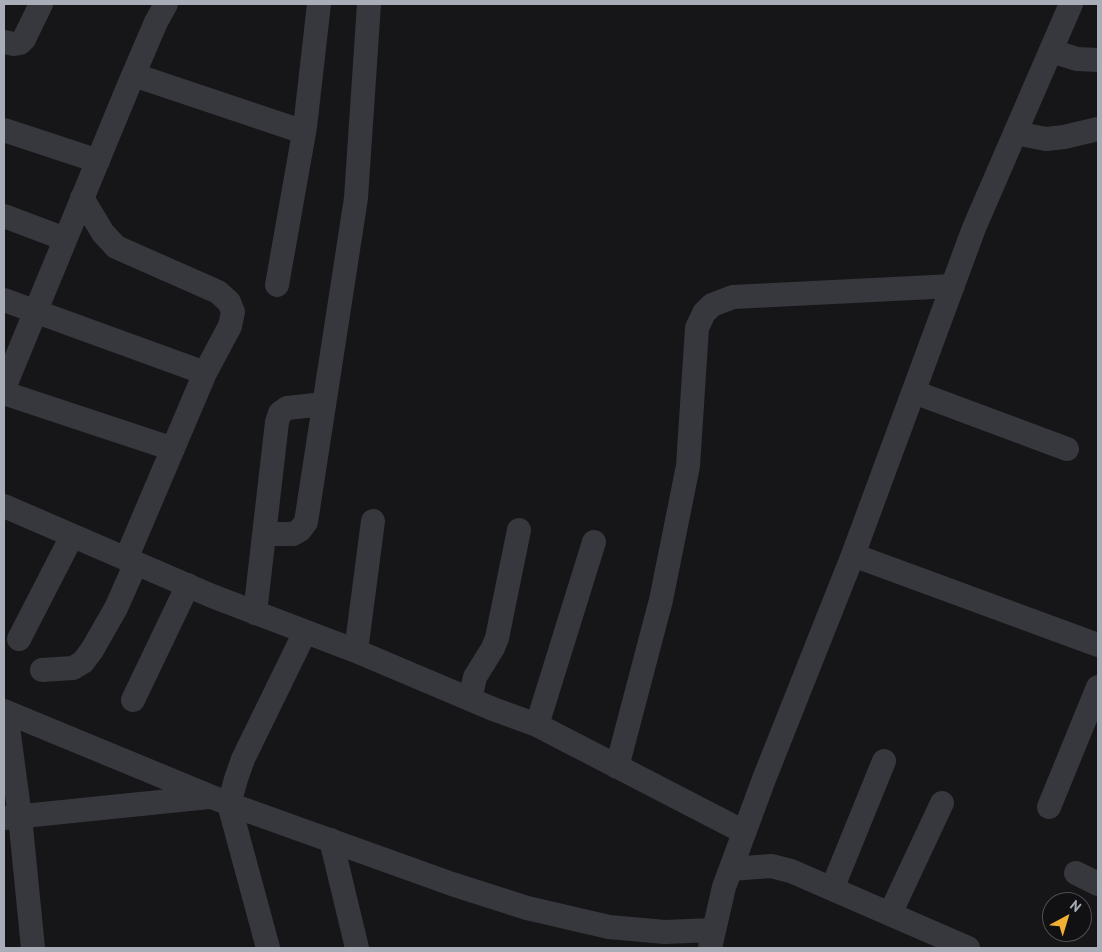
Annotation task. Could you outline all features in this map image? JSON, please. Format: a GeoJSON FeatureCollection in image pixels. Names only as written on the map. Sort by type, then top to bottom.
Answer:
{"type":"FeatureCollection","features":[{"type":"Feature","properties":{"kind":"street"},"geometry":{"type":"LineString","coordinates":[[4,42],[14,44],[20,43],[24,39],[41,4]]}},
{"type":"Feature","properties":{"kind":"street"},"geometry":{"type":"LineString","coordinates":[[4,388],[82,198],[166,4]]}},
{"type":"Feature","properties":{"kind":"street"},"geometry":{"type":"LineString","coordinates":[[277,285],[304,132],[319,4]]}},
{"type":"Feature","properties":{"kind":"street"},"geometry":{"type":"LineString","coordinates":[[265,534],[294,534],[306,522],[356,198],[368,4]]}},
{"type":"Feature","properties":{"kind":"street"},"geometry":{"type":"LineString","coordinates":[[32,948],[12,817],[5,711],[220,800],[452,884],[527,908],[609,927],[665,932],[712,939],[724,887],[744,832],[853,554],[974,228],[1071,4]]}},
{"type":"Feature","properties":{"kind":"street"},"geometry":{"type":"LineString","coordinates":[[1051,51],[1077,59],[1098,60]]}},
{"type":"Feature","properties":{"kind":"street"},"geometry":{"type":"LineString","coordinates":[[134,75],[304,132]]}},
{"type":"Feature","properties":{"kind":"street"},"geometry":{"type":"LineString","coordinates":[[1015,133],[1046,139],[1098,129]]}},
{"type":"Feature","properties":{"kind":"street"},"geometry":{"type":"LineString","coordinates":[[4,130],[98,161]]}},
{"type":"Feature","properties":{"kind":"street"},"geometry":{"type":"LineString","coordinates":[[42,670],[73,668],[83,662],[116,608],[131,561],[173,449],[204,373],[230,326],[233,312],[229,302],[218,292],[116,247],[103,233],[82,198]]}},
{"type":"Feature","properties":{"kind":"street"},"geometry":{"type":"LineString","coordinates":[[4,216],[65,239]]}},
{"type":"Feature","properties":{"kind":"street"},"geometry":{"type":"LineString","coordinates":[[617,767],[661,600],[688,466],[697,328],[704,313],[712,305],[733,296],[953,286]]}},
{"type":"Feature","properties":{"kind":"street"},"geometry":{"type":"LineString","coordinates":[[4,300],[204,373]]}},
{"type":"Feature","properties":{"kind":"street"},"geometry":{"type":"LineString","coordinates":[[914,392],[1067,448]]}},
{"type":"Feature","properties":{"kind":"street"},"geometry":{"type":"LineString","coordinates":[[4,393],[173,449]]}},
{"type":"Feature","properties":{"kind":"street"},"geometry":{"type":"LineString","coordinates":[[255,613],[277,422],[280,413],[287,408],[324,404]]}},
{"type":"Feature","properties":{"kind":"street"},"geometry":{"type":"LineString","coordinates":[[4,506],[255,613],[537,725],[744,832]]}},
{"type":"Feature","properties":{"kind":"street"},"geometry":{"type":"LineString","coordinates":[[356,652],[374,521]]}},
{"type":"Feature","properties":{"kind":"street"},"geometry":{"type":"LineString","coordinates":[[470,699],[475,677],[494,648],[497,638],[519,530]]}},
{"type":"Feature","properties":{"kind":"street"},"geometry":{"type":"LineString","coordinates":[[19,639],[72,536]]}},
{"type":"Feature","properties":{"kind":"street"},"geometry":{"type":"LineString","coordinates":[[537,725],[594,542]]}},
{"type":"Feature","properties":{"kind":"street"},"geometry":{"type":"LineString","coordinates":[[853,554],[1098,645]]}},
{"type":"Feature","properties":{"kind":"street"},"geometry":{"type":"LineString","coordinates":[[133,700],[188,585]]}},
{"type":"Feature","properties":{"kind":"street"},"geometry":{"type":"LineString","coordinates":[[12,817],[220,800],[236,779],[243,759],[304,632]]}},
{"type":"Feature","properties":{"kind":"street"},"geometry":{"type":"LineString","coordinates":[[1049,807],[1098,687]]}},
{"type":"Feature","properties":{"kind":"street"},"geometry":{"type":"LineString","coordinates":[[832,889],[884,761]]}},
{"type":"Feature","properties":{"kind":"street"},"geometry":{"type":"LineString","coordinates":[[220,800],[265,947]]}},
{"type":"Feature","properties":{"kind":"street"},"geometry":{"type":"LineString","coordinates":[[890,914],[942,803]]}},
{"type":"Feature","properties":{"kind":"street"},"geometry":{"type":"LineString","coordinates":[[331,840],[357,948]]}},
{"type":"Feature","properties":{"kind":"street"},"geometry":{"type":"LineString","coordinates":[[731,868],[771,866],[792,871],[968,948]]}},
{"type":"Feature","properties":{"kind":"street"},"geometry":{"type":"LineString","coordinates":[[1076,873],[1098,884]]}}]}
